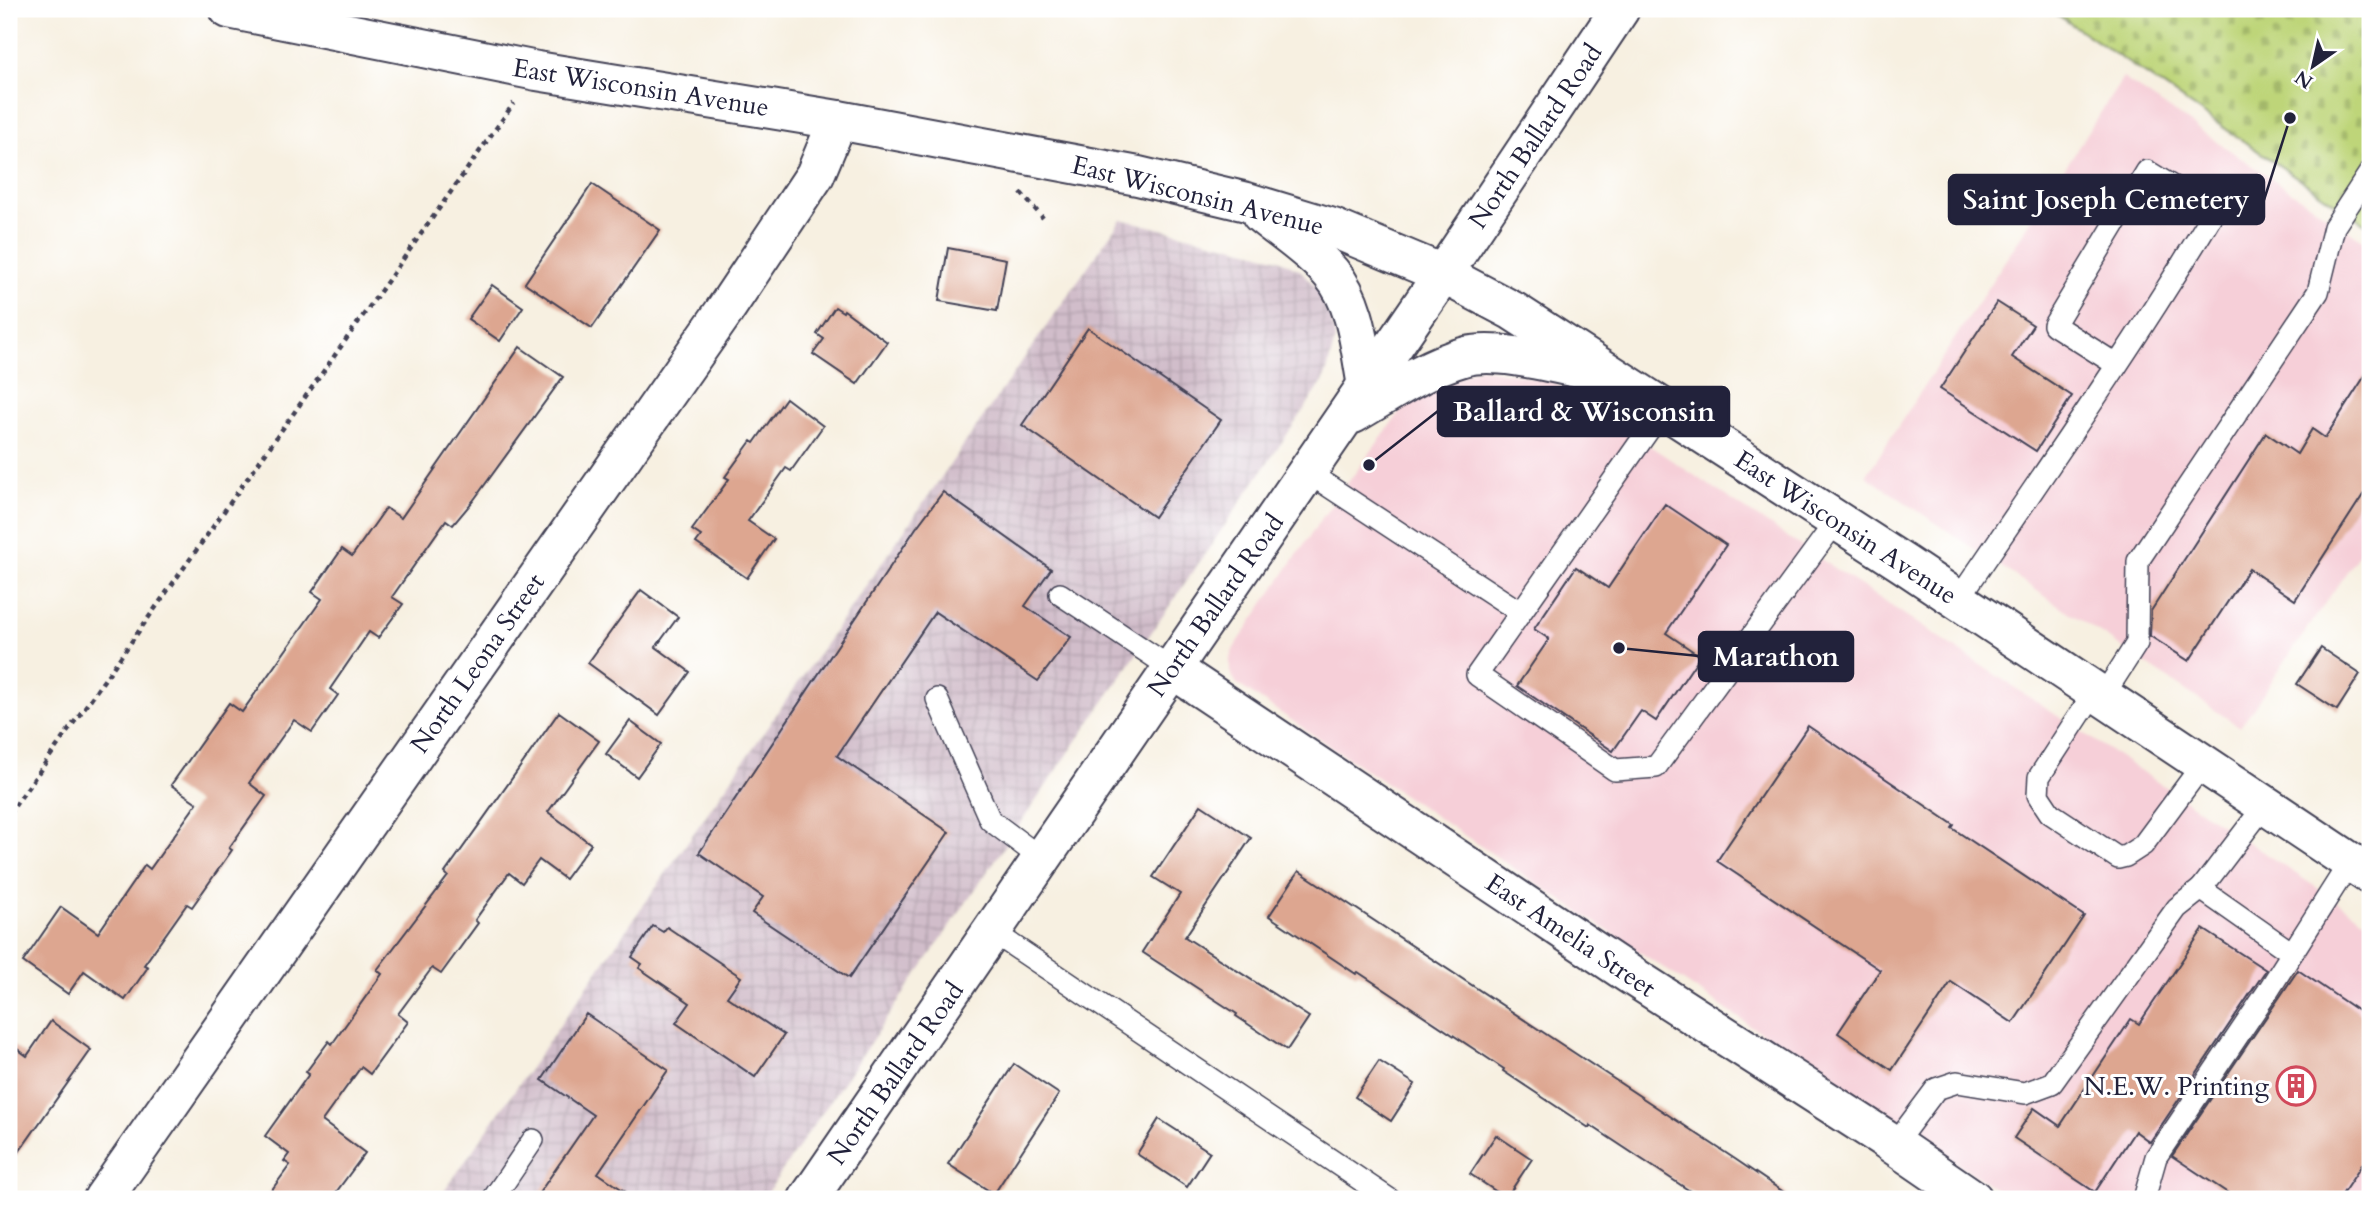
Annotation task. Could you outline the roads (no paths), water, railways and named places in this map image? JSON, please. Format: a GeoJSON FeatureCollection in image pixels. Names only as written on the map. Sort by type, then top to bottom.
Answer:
{"type":"FeatureCollection","features":[{"type":"Feature","properties":{"kind":"main road","name":"East Wisconsin Avenue"},"geometry":{"type":"LineString","coordinates":[[229,9],[537,71],[838,120],[1138,176],[1247,202],[1333,228],[1443,274],[1513,311],[1837,520],[2360,869]]}},
{"type":"Feature","properties":{"kind":"main road","name":"North Ballard Road"},"geometry":{"type":"LineString","coordinates":[[820,1195],[1042,859],[1367,386],[1620,9]]}},
{"type":"Feature","properties":{"kind":"main road","name":"North Leona Street"},"geometry":{"type":"LineString","coordinates":[[103,1199],[731,301],[815,175],[838,120]]}},
{"type":"Feature","properties":{"kind":"main road"},"geometry":{"type":"LineString","coordinates":[[1247,202],[1332,274],[1354,317],[1367,386]]}},
{"type":"Feature","properties":{"kind":"main road"},"geometry":{"type":"LineString","coordinates":[[1345,418],[1415,378],[1464,356],[1519,357],[1616,376]]}},
{"type":"Feature","properties":{"kind":"main road","name":"East Amelia Street"},"geometry":{"type":"LineString","coordinates":[[1171,668],[1629,974],[1973,1199]]}},
{"type":"Feature","properties":{"kind":"lane"},"geometry":{"type":"LineString","coordinates":[[1958,600],[2117,365],[2214,212],[2147,171],[2054,326],[2117,365]]}},
{"type":"Feature","properties":{"kind":"lane"},"geometry":{"type":"LineString","coordinates":[[2203,764],[2143,845],[2118,858],[2050,813],[2038,795],[2039,777],[2137,643],[2138,561],[2318,292],[2334,227],[2370,172]]}},
{"type":"Feature","properties":{"kind":"lane"},"geometry":{"type":"LineString","coordinates":[[1664,408],[1476,675],[1615,770],[1656,767],[1837,520]]}},
{"type":"Feature","properties":{"kind":"lane"},"geometry":{"type":"LineString","coordinates":[[1307,472],[1520,612]]}},
{"type":"Feature","properties":{"kind":"lane"},"geometry":{"type":"LineString","coordinates":[[1060,594],[1171,668]]}},
{"type":"Feature","properties":{"kind":"lane"},"geometry":{"type":"LineString","coordinates":[[937,699],[990,820],[1042,859]]}},
{"type":"Feature","properties":{"kind":"lane"},"geometry":{"type":"LineString","coordinates":[[1894,1145],[1936,1090],[1957,1082],[2025,1093],[2052,1083],[2177,908],[2201,890],[2265,805]]}},
{"type":"Feature","properties":{"kind":"lane"},"geometry":{"type":"LineString","coordinates":[[2144,1199],[2156,1157],[2292,953],[2360,869]]}},
{"type":"Feature","properties":{"kind":"lane"},"geometry":{"type":"LineString","coordinates":[[2201,890],[2292,953]]}},
{"type":"Feature","properties":{"kind":"lane"},"geometry":{"type":"LineString","coordinates":[[993,932],[1388,1199]]}},
{"type":"Feature","properties":{"kind":"lane"},"geometry":{"type":"LineString","coordinates":[[493,1199],[533,1140]]}},
{"type":"Feature","properties":{"kind":"place","name":"Saint Joseph Cemetery"},"geometry":{"type":"Point","coordinates":[2290,118]}},
{"type":"Feature","properties":{"kind":"place","name":"Ballard & Wisconsin"},"geometry":{"type":"Point","coordinates":[1369,465]}},
{"type":"Feature","properties":{"kind":"place","name":"Marathon"},"geometry":{"type":"Point","coordinates":[1619,648]}},
{"type":"Feature","properties":{"kind":"place","name":"N.E.W. Printing"},"geometry":{"type":"Point","coordinates":[2296,1086]}}]}
